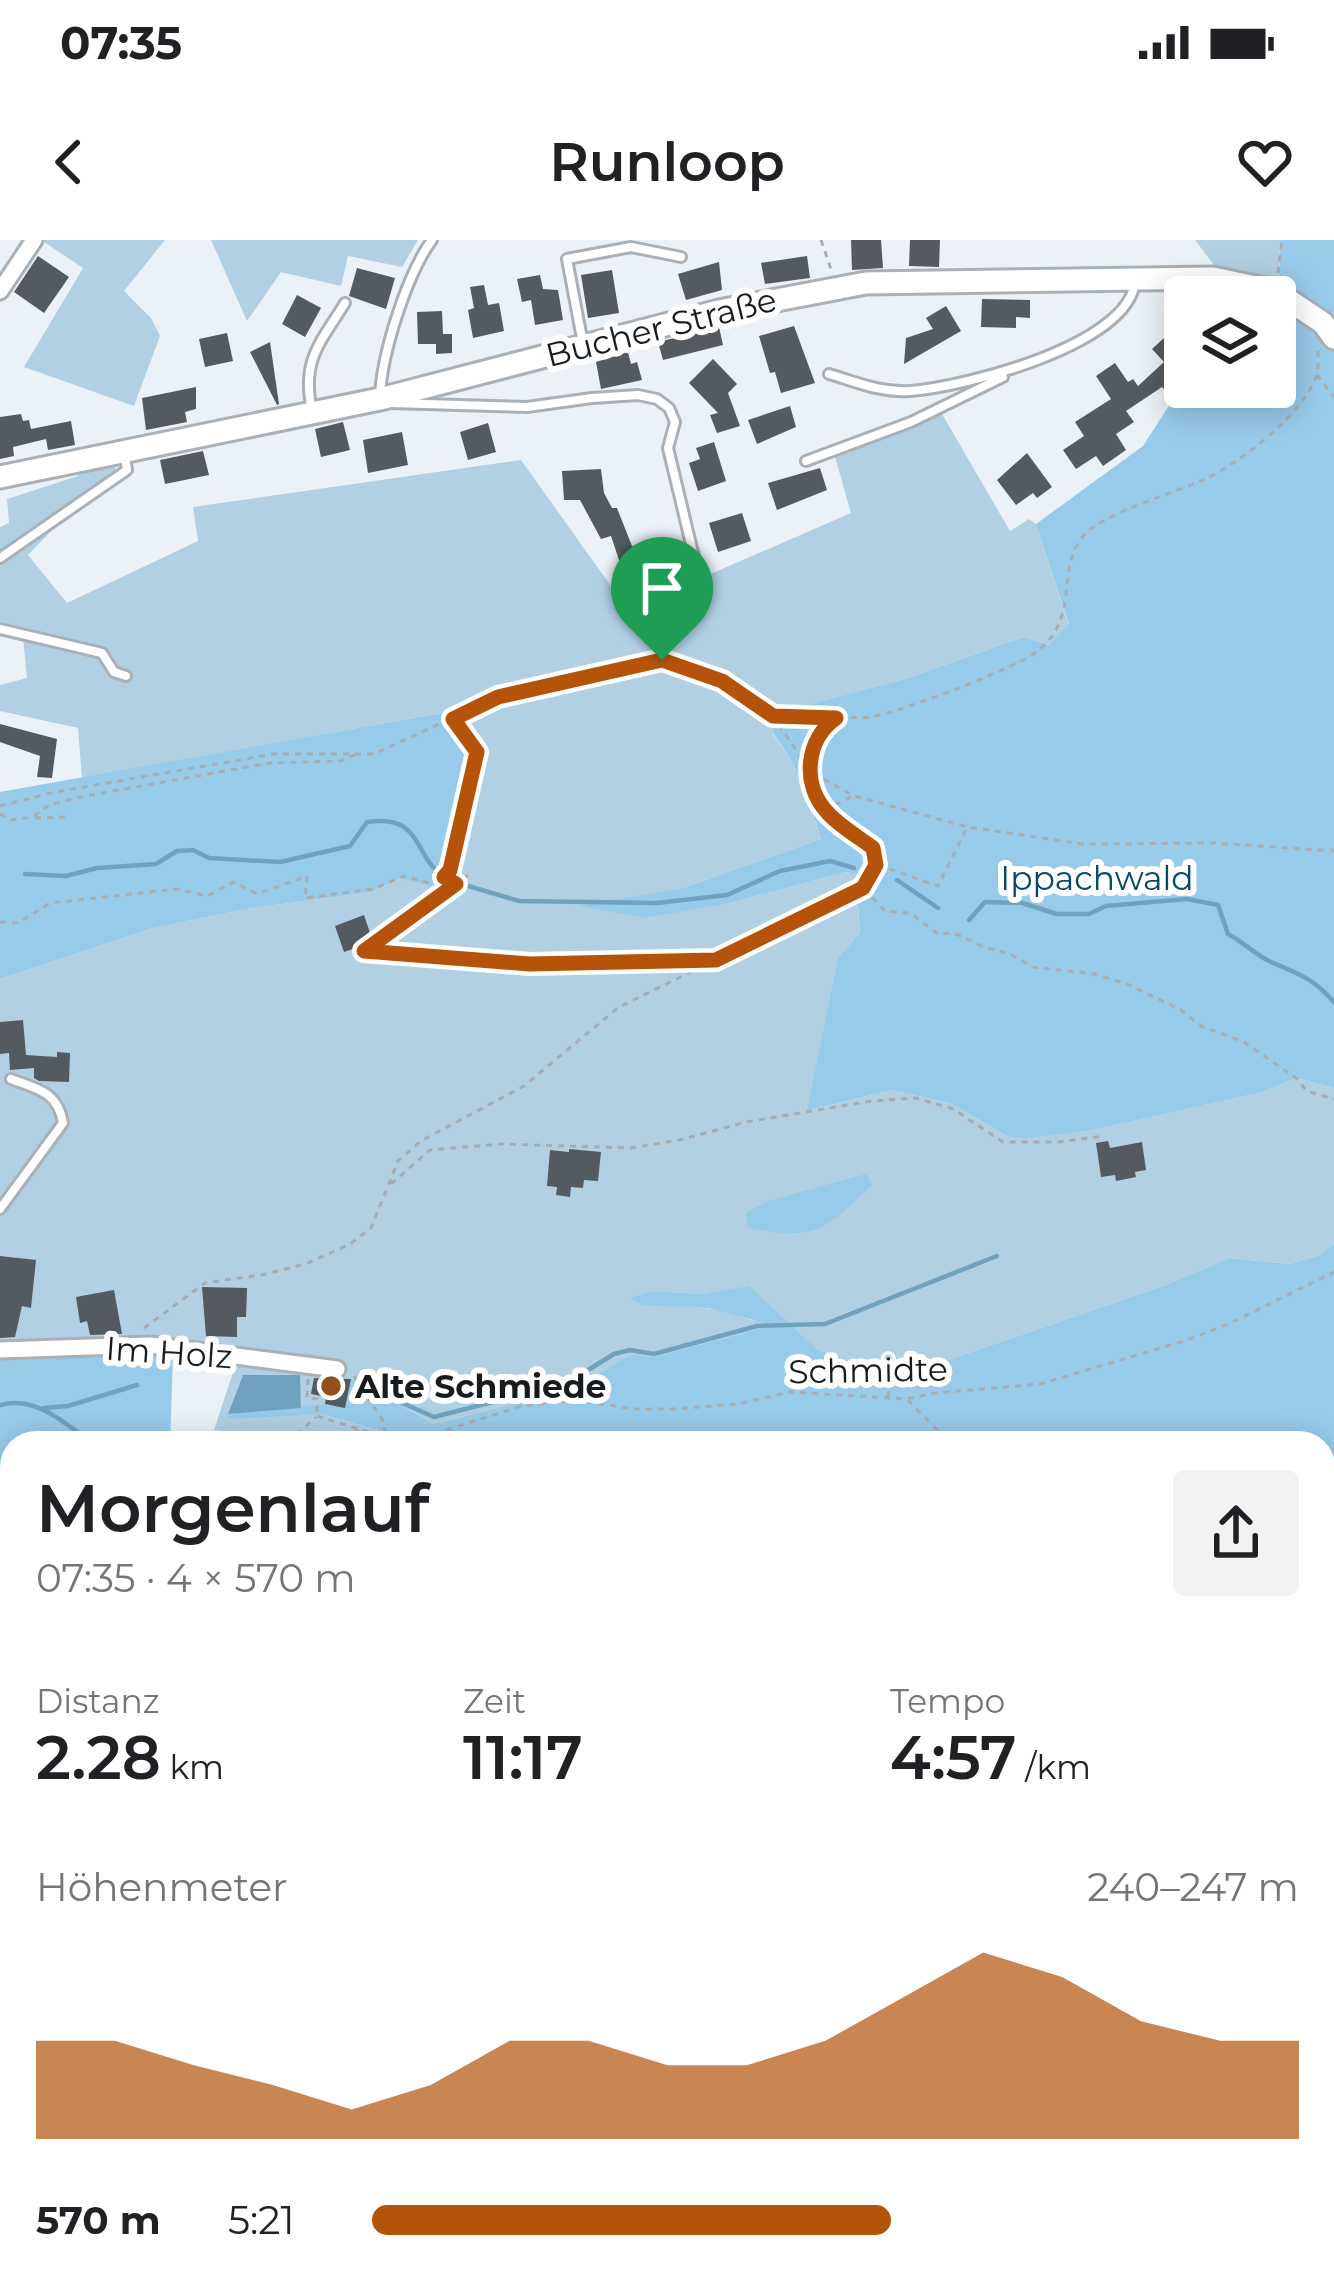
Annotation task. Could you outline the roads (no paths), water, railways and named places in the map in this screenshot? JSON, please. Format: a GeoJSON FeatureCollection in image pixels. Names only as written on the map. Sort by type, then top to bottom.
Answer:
{"type":"FeatureCollection","features":[{"type":"Feature","properties":{"kind":"street"},"geometry":{"type":"LineString","coordinates":[[0,291],[34,240]]}},
{"type":"Feature","properties":{"kind":"street","name":"Bucher Straße"},"geometry":{"type":"LineString","coordinates":[[0,477],[380,398],[719,310],[866,284],[1213,278],[1275,292],[1325,333]]}},
{"type":"Feature","properties":{"kind":"street","name":"Im Holz"},"geometry":{"type":"LineString","coordinates":[[0,1350],[150,1345],[338,1369]]}},
{"type":"Feature","properties":{"kind":"lane"},"geometry":{"type":"LineString","coordinates":[[432,240],[413,269],[404,295],[380,398],[394,405],[455,407],[527,407],[638,395],[658,399],[675,422],[668,448],[695,560],[691,581]]}},
{"type":"Feature","properties":{"kind":"lane"},"geometry":{"type":"LineString","coordinates":[[583,346],[567,259],[631,248],[681,257]]}},
{"type":"Feature","properties":{"kind":"lane"},"geometry":{"type":"LineString","coordinates":[[806,461],[910,422],[1060,350],[1127,304],[1135,279]]}},
{"type":"Feature","properties":{"kind":"lane"},"geometry":{"type":"LineString","coordinates":[[312,412],[308,366],[345,303]]}},
{"type":"Feature","properties":{"kind":"lane"},"geometry":{"type":"LineString","coordinates":[[829,374],[878,390],[909,391],[1010,373]]}},
{"type":"Feature","properties":{"kind":"lane"},"geometry":{"type":"LineString","coordinates":[[0,558],[127,470],[124,450]]}},
{"type":"Feature","properties":{"kind":"lane"},"geometry":{"type":"LineString","coordinates":[[0,629],[102,653],[114,672],[126,676]]}},
{"type":"Feature","properties":{"kind":"lane"},"geometry":{"type":"LineString","coordinates":[[0,1209],[63,1123],[61,1106],[50,1093],[11,1079]]}},
{"type":"Feature","properties":{"kind":"waterway"},"geometry":{"type":"LineString","coordinates":[[25,874],[66,876],[97,868],[156,864],[177,851],[193,850],[209,858],[280,862],[350,846],[367,822],[386,821],[409,831],[429,862],[451,881]]}},
{"type":"Feature","properties":{"kind":"waterway"},"geometry":{"type":"LineString","coordinates":[[465,885],[519,901],[657,903],[727,895],[780,871],[830,861],[854,868]]}},
{"type":"Feature","properties":{"kind":"waterway"},"geometry":{"type":"LineString","coordinates":[[897,880],[938,908]]}},
{"type":"Feature","properties":{"kind":"waterway"},"geometry":{"type":"LineString","coordinates":[[969,920],[985,902],[1022,903],[1057,914],[1089,914],[1106,906],[1187,899],[1218,905],[1228,934],[1311,981],[1334,1002]]}},
{"type":"Feature","properties":{"kind":"waterway"},"geometry":{"type":"LineString","coordinates":[[384,1395],[434,1417],[567,1383],[614,1354],[630,1350],[654,1354],[757,1326],[825,1324],[997,1256]]}},
{"type":"Feature","properties":{"kind":"waterway"},"geometry":{"type":"LineString","coordinates":[[44,1408],[68,1406],[137,1385]]}},
{"type":"Feature","properties":{"kind":"waterway"},"geometry":{"type":"LineString","coordinates":[[0,1405],[37,1407],[75,1431]]}},
{"type":"Feature","properties":{"kind":"waterway"},"geometry":{"type":"LineString","coordinates":[[347,2289],[360,2289]]}},
{"type":"Feature","properties":{"kind":"place","name":"Alte Schmiede"},"geometry":{"type":"Point","coordinates":[331,1386]}},
{"type":"Feature","properties":{"kind":"park label","name":"Ippachwald"},"geometry":{"type":"Point","coordinates":[1097,878]}}]}
